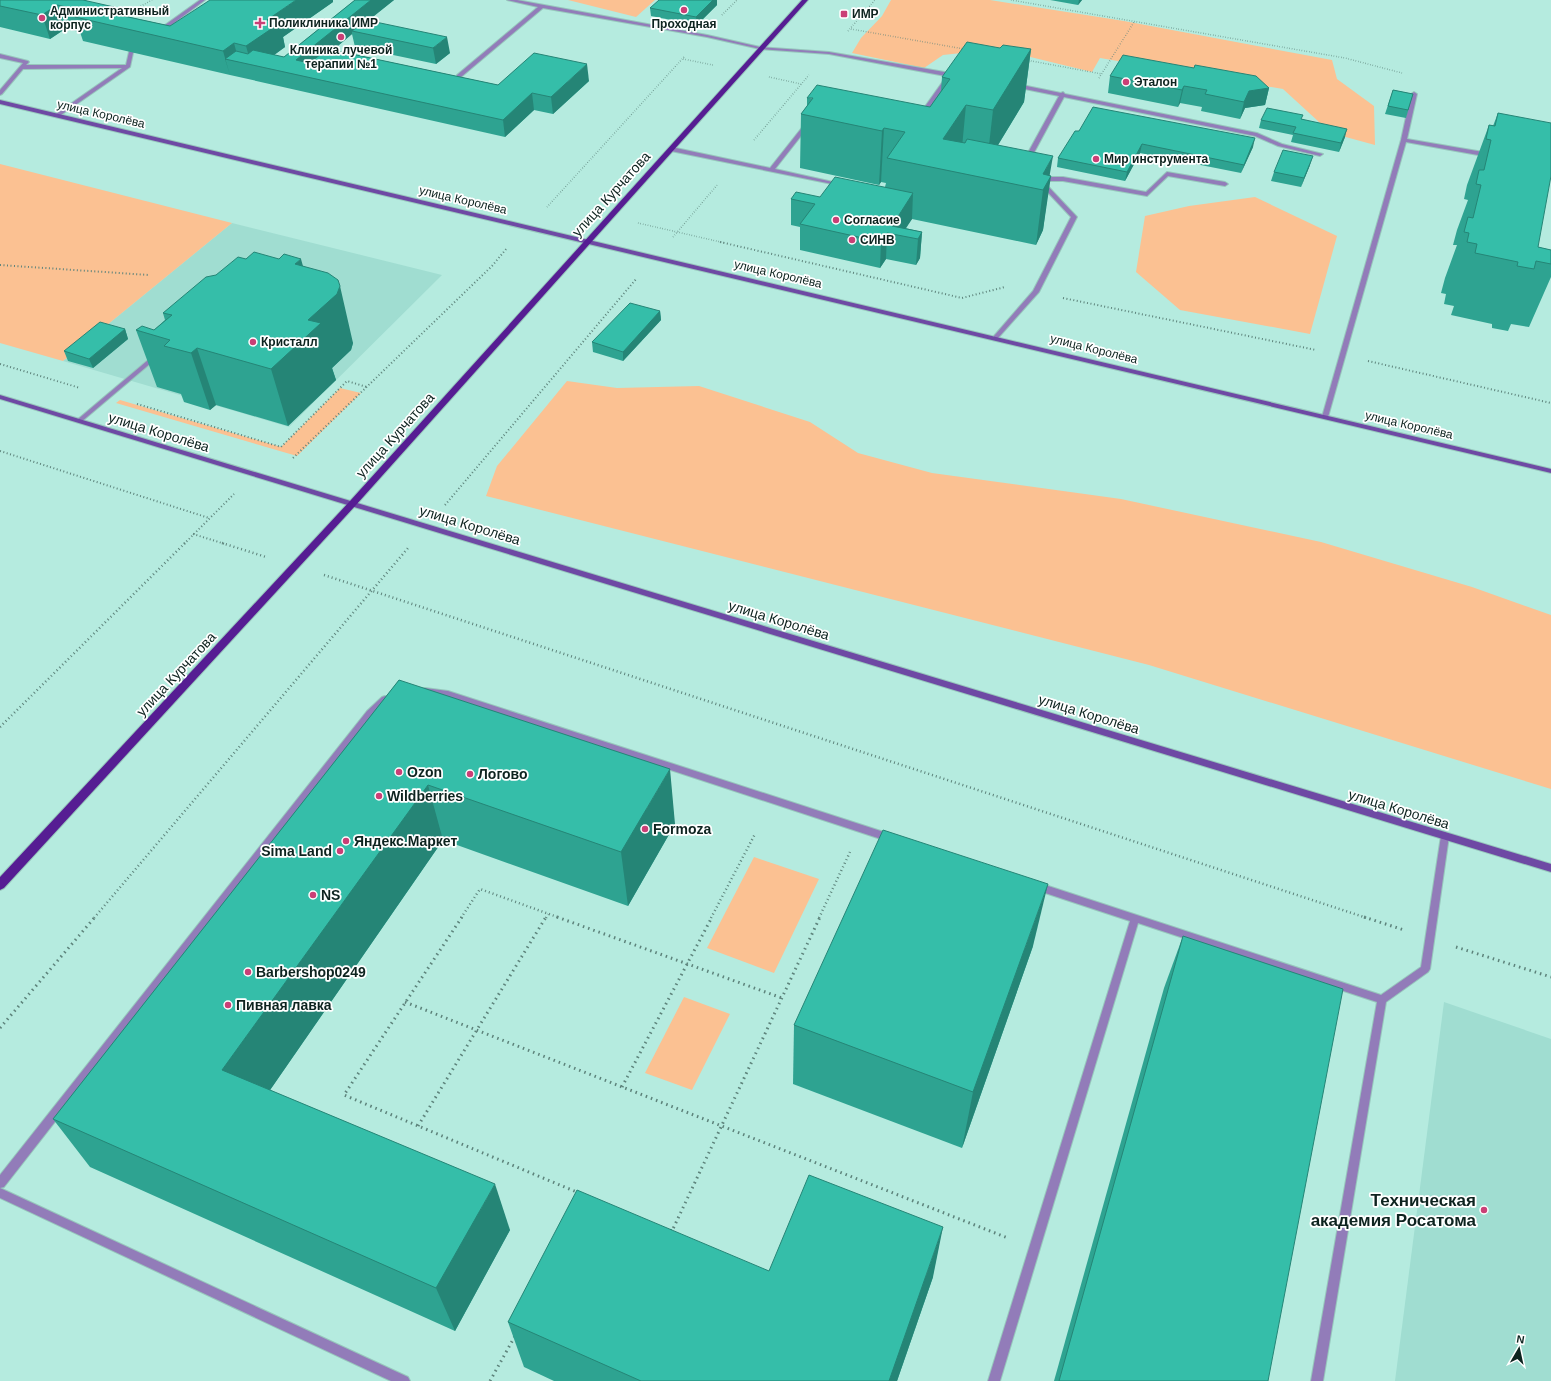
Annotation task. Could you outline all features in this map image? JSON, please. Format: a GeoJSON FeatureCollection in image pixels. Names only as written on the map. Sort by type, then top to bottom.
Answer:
{"type":"FeatureCollection","features":[{"type":"Feature","properties":{"kind":"main road","name":"улица Курчатова"},"geometry":{"type":"LineString","coordinates":[[0,885],[353,503],[760,48],[805,0]]}},
{"type":"Feature","properties":{"kind":"street","name":"улица Королёва"},"geometry":{"type":"LineString","coordinates":[[0,102],[586,242],[996,337],[1325,418],[1551,471]]}},
{"type":"Feature","properties":{"kind":"street","name":"улица Королёва"},"geometry":{"type":"LineString","coordinates":[[0,397],[1551,868]]}},
{"type":"Feature","properties":{"kind":"lane"},"geometry":{"type":"LineString","coordinates":[[155,35],[203,0]]}},
{"type":"Feature","properties":{"kind":"lane"},"geometry":{"type":"LineString","coordinates":[[509,0],[707,36],[760,48],[829,53],[965,77]]}},
{"type":"Feature","properties":{"kind":"lane"},"geometry":{"type":"LineString","coordinates":[[459,76],[542,6]]}},
{"type":"Feature","properties":{"kind":"lane"},"geometry":{"type":"LineString","coordinates":[[56,116],[128,66],[131,52],[143,43]]}},
{"type":"Feature","properties":{"kind":"lane"},"geometry":{"type":"LineString","coordinates":[[0,56],[26,62],[0,93]]}},
{"type":"Feature","properties":{"kind":"lane"},"geometry":{"type":"LineString","coordinates":[[22,67],[128,66]]}},
{"type":"Feature","properties":{"kind":"lane"},"geometry":{"type":"LineString","coordinates":[[920,119],[950,75]]}},
{"type":"Feature","properties":{"kind":"lane"},"geometry":{"type":"LineString","coordinates":[[1010,85],[1063,94],[1257,135],[1280,145],[1320,154]]}},
{"type":"Feature","properties":{"kind":"lane"},"geometry":{"type":"LineString","coordinates":[[996,337],[1036,292],[1074,217],[1025,164],[1063,94]]}},
{"type":"Feature","properties":{"kind":"lane"},"geometry":{"type":"LineString","coordinates":[[1325,418],[1344,356],[1404,140],[1414,94]]}},
{"type":"Feature","properties":{"kind":"lane"},"geometry":{"type":"LineString","coordinates":[[770,170],[812,119]]}},
{"type":"Feature","properties":{"kind":"lane"},"geometry":{"type":"LineString","coordinates":[[1404,140],[1498,157]]}},
{"type":"Feature","properties":{"kind":"lane"},"geometry":{"type":"LineString","coordinates":[[671,149],[847,186]]}},
{"type":"Feature","properties":{"kind":"lane"},"geometry":{"type":"LineString","coordinates":[[1034,174],[1146,194],[1167,174],[1226,184]]}},
{"type":"Feature","properties":{"kind":"lane"},"geometry":{"type":"LineString","coordinates":[[79,421],[163,350]]}},
{"type":"Feature","properties":{"kind":"lane"},"geometry":{"type":"LineString","coordinates":[[413,690],[445,693],[900,841]]}},
{"type":"Feature","properties":{"kind":"lane"},"geometry":{"type":"LineString","coordinates":[[0,1183],[370,713],[386,698],[393,696]]}},
{"type":"Feature","properties":{"kind":"lane"},"geometry":{"type":"LineString","coordinates":[[1317,1381],[1382,1000],[1425,968],[1445,836]]}},
{"type":"Feature","properties":{"kind":"lane"},"geometry":{"type":"LineString","coordinates":[[1029,884],[1382,1000]]}},
{"type":"Feature","properties":{"kind":"lane"},"geometry":{"type":"LineString","coordinates":[[994,1381],[1135,918]]}},
{"type":"Feature","properties":{"kind":"lane"},"geometry":{"type":"LineString","coordinates":[[0,1194],[404,1381]]}},
{"type":"Feature","properties":{"kind":"path"},"geometry":{"type":"LineString","coordinates":[[115,21],[152,0]]}},
{"type":"Feature","properties":{"kind":"path"},"geometry":{"type":"LineString","coordinates":[[0,727],[230,497],[265,477],[297,456],[492,266],[525,227],[548,206],[682,59],[707,36],[737,0]]}},
{"type":"Feature","properties":{"kind":"path"},"geometry":{"type":"LineString","coordinates":[[1011,0],[1344,58],[1402,73]]}},
{"type":"Feature","properties":{"kind":"path"},"geometry":{"type":"LineString","coordinates":[[1086,99],[1134,22]]}},
{"type":"Feature","properties":{"kind":"path"},"geometry":{"type":"LineString","coordinates":[[851,28],[968,50]]}},
{"type":"Feature","properties":{"kind":"path"},"geometry":{"type":"LineString","coordinates":[[1023,60],[1102,74]]}},
{"type":"Feature","properties":{"kind":"path"},"geometry":{"type":"LineString","coordinates":[[540,204],[555,208]]}},
{"type":"Feature","properties":{"kind":"path"},"geometry":{"type":"LineString","coordinates":[[609,217],[962,298],[1008,286],[1344,356],[1551,403]]}},
{"type":"Feature","properties":{"kind":"path"},"geometry":{"type":"LineString","coordinates":[[0,265],[149,275]]}},
{"type":"Feature","properties":{"kind":"path"},"geometry":{"type":"LineString","coordinates":[[0,364],[281,447],[347,381],[368,387]]}},
{"type":"Feature","properties":{"kind":"path"},"geometry":{"type":"LineString","coordinates":[[0,451],[209,518]]}},
{"type":"Feature","properties":{"kind":"path"},"geometry":{"type":"LineString","coordinates":[[372,589],[1551,978]]}},
{"type":"Feature","properties":{"kind":"path"},"geometry":{"type":"LineString","coordinates":[[665,1228],[672,1231],[862,829]]}},
{"type":"Feature","properties":{"kind":"path"},"geometry":{"type":"LineString","coordinates":[[622,1086],[755,834]]}},
{"type":"Feature","properties":{"kind":"path"},"geometry":{"type":"LineString","coordinates":[[586,1196],[344,1096],[480,889],[782,998]]}},
{"type":"Feature","properties":{"kind":"path"},"geometry":{"type":"LineString","coordinates":[[418,1126],[548,914]]}},
{"type":"Feature","properties":{"kind":"path"},"geometry":{"type":"LineString","coordinates":[[405,1002],[1034,1248]]}},
{"type":"Feature","properties":{"kind":"path"},"geometry":{"type":"LineString","coordinates":[[490,1381],[518,1329]]}},
{"type":"Feature","properties":{"kind":"shaded area"},"geometry":{"type":"Polygon","coordinates":[[[568,0],[655,0],[636,17],[568,0]]]}},
{"type":"Feature","properties":{"kind":"shaded area"},"geometry":{"type":"Polygon","coordinates":[[[891,0],[990,0],[1124,21],[1332,60],[1337,79],[1374,106],[1375,145],[1331,133],[1283,89],[1100,58],[1092,72],[998,49],[943,55],[924,68],[852,53],[861,38],[882,16],[891,0]]]}},
{"type":"Feature","properties":{"kind":"shaded area"},"geometry":{"type":"Polygon","coordinates":[[[0,164],[232,223],[63,361],[0,343],[0,164]]]}},
{"type":"Feature","properties":{"kind":"shaded area"},"geometry":{"type":"Polygon","coordinates":[[[1255,197],[1337,236],[1310,334],[1180,310],[1136,272],[1145,216],[1189,206],[1255,197]]]}},
{"type":"Feature","properties":{"kind":"shaded area"},"geometry":{"type":"Polygon","coordinates":[[[232,223],[442,275],[289,427],[63,361],[232,223]]]}},
{"type":"Feature","properties":{"kind":"shaded area"},"geometry":{"type":"Polygon","coordinates":[[[567,381],[617,388],[699,386],[810,422],[858,453],[932,473],[1121,499],[1321,542],[1472,587],[1551,615],[1551,789],[1149,665],[486,496],[497,466],[567,381]]]}},
{"type":"Feature","properties":{"kind":"shaded area"},"geometry":{"type":"Polygon","coordinates":[[[340,388],[361,393],[297,456],[116,403],[120,400],[281,447],[340,388]]]}},
{"type":"Feature","properties":{"kind":"shaded area"},"geometry":{"type":"Polygon","coordinates":[[[754,857],[819,879],[774,973],[707,948],[754,857]]]}},
{"type":"Feature","properties":{"kind":"shaded area"},"geometry":{"type":"Polygon","coordinates":[[[684,997],[730,1014],[692,1090],[645,1073],[684,997]]]}},
{"type":"Feature","properties":{"kind":"shaded area","name":"Техническая академия Росатома"},"geometry":{"type":"Polygon","coordinates":[[[1444,1002],[1551,1039],[1551,1381],[1395,1381],[1444,1002]]]}},
{"type":"Feature","properties":{"kind":"building"},"geometry":{"type":"Polygon","coordinates":[[[0,0],[83,0],[114,7],[105,12],[170,26],[210,0],[296,0],[267,20],[280,23],[246,46],[234,43],[223,51],[75,17],[85,11],[57,5],[42,15],[0,6],[0,0]]]}},
{"type":"Feature","properties":{"kind":"building"},"geometry":{"type":"Polygon","coordinates":[[[355,0],[371,0],[296,60],[309,63],[328,49],[498,85],[534,53],[587,64],[551,97],[532,93],[503,120],[225,59],[236,51],[248,54],[253,50],[284,57],[355,0]]]}},
{"type":"Feature","properties":{"kind":"building"},"geometry":{"type":"Polygon","coordinates":[[[659,0],[713,0],[696,17],[650,8],[659,0]]]}},
{"type":"Feature","properties":{"kind":"building"},"geometry":{"type":"Polygon","coordinates":[[[366,20],[447,37],[433,48],[352,31],[366,20]]]}},
{"type":"Feature","properties":{"kind":"building"},"geometry":{"type":"Polygon","coordinates":[[[967,42],[1000,48],[1003,45],[1031,49],[993,110],[966,105],[943,139],[965,143],[967,139],[1053,156],[1043,174],[1051,176],[1043,190],[887,158],[905,132],[884,128],[882,131],[801,114],[813,98],[807,98],[817,85],[930,107],[950,79],[942,77],[967,42]]]}},
{"type":"Feature","properties":{"kind":"building"},"geometry":{"type":"Polygon","coordinates":[[[1123,55],[1194,68],[1195,65],[1256,76],[1269,88],[1249,91],[1244,102],[1205,94],[1207,90],[1184,86],[1182,90],[1110,76],[1123,55]]]}},
{"type":"Feature","properties":{"kind":"building"},"geometry":{"type":"Polygon","coordinates":[[[1393,90],[1413,94],[1408,110],[1388,106],[1393,90]]]}},
{"type":"Feature","properties":{"kind":"building"},"geometry":{"type":"Polygon","coordinates":[[[1093,107],[1255,138],[1244,165],[1142,144],[1127,172],[1058,158],[1075,131],[1079,131],[1093,107]]]}},
{"type":"Feature","properties":{"kind":"building"},"geometry":{"type":"Polygon","coordinates":[[[1267,108],[1303,115],[1301,119],[1347,129],[1341,143],[1293,133],[1296,127],[1261,120],[1267,108]]]}},
{"type":"Feature","properties":{"kind":"building"},"geometry":{"type":"Polygon","coordinates":[[[1498,113],[1551,123],[1551,176],[1538,247],[1551,250],[1551,264],[1536,261],[1534,269],[1517,266],[1518,262],[1475,253],[1477,244],[1467,242],[1469,233],[1464,232],[1468,217],[1473,218],[1481,185],[1476,184],[1479,170],[1484,170],[1491,140],[1486,139],[1489,125],[1495,126],[1498,113]]]}},
{"type":"Feature","properties":{"kind":"building"},"geometry":{"type":"Polygon","coordinates":[[[1283,150],[1313,156],[1304,178],[1274,172],[1283,150]]]}},
{"type":"Feature","properties":{"kind":"building"},"geometry":{"type":"Polygon","coordinates":[[[835,177],[913,193],[892,226],[922,232],[918,239],[887,233],[881,242],[800,224],[815,204],[791,199],[796,192],[820,197],[835,177]]]}},
{"type":"Feature","properties":{"kind":"building"},"geometry":{"type":"Polygon","coordinates":[[[254,252],[279,259],[284,254],[301,259],[295,264],[328,273],[338,280],[340,286],[337,294],[308,320],[321,323],[271,369],[197,348],[191,353],[164,346],[170,340],[136,330],[142,326],[154,330],[172,315],[163,313],[206,277],[216,275],[238,257],[246,259],[254,252]]]}},
{"type":"Feature","properties":{"kind":"building"},"geometry":{"type":"Polygon","coordinates":[[[630,303],[660,311],[623,352],[592,342],[630,303]]]}},
{"type":"Feature","properties":{"kind":"building"},"geometry":{"type":"Polygon","coordinates":[[[100,322],[125,329],[89,359],[64,351],[100,322]]]}},
{"type":"Feature","properties":{"kind":"building"},"geometry":{"type":"Polygon","coordinates":[[[399,680],[670,769],[621,852],[428,785],[222,1070],[495,1184],[436,1288],[53,1119],[399,680]]]}},
{"type":"Feature","properties":{"kind":"building"},"geometry":{"type":"Polygon","coordinates":[[[883,830],[1048,884],[973,1092],[794,1025],[883,830]]]}},
{"type":"Feature","properties":{"kind":"building"},"geometry":{"type":"Polygon","coordinates":[[[1183,936],[1343,989],[1268,1381],[1059,1381],[1183,936]]]}},
{"type":"Feature","properties":{"kind":"building"},"geometry":{"type":"Polygon","coordinates":[[[809,1175],[943,1227],[889,1381],[641,1381],[508,1322],[577,1190],[769,1271],[809,1175]]]}},
{"type":"Feature","properties":{"kind":"place","name":"Проходная"},"geometry":{"type":"Point","coordinates":[684,10]}},
{"type":"Feature","properties":{"kind":"place","name":"ИМР"},"geometry":{"type":"Point","coordinates":[844,14]}},
{"type":"Feature","properties":{"kind":"place","name":"Административный корпус"},"geometry":{"type":"Point","coordinates":[42,18]}},
{"type":"Feature","properties":{"kind":"place","name":"Поликлиника ИМР"},"geometry":{"type":"Point","coordinates":[260,23]}},
{"type":"Feature","properties":{"kind":"place","name":"Клиника лучевой терапии №1"},"geometry":{"type":"Point","coordinates":[341,37]}},
{"type":"Feature","properties":{"kind":"place","name":"Эталон"},"geometry":{"type":"Point","coordinates":[1126,82]}},
{"type":"Feature","properties":{"kind":"place","name":"Мир инструмента"},"geometry":{"type":"Point","coordinates":[1096,159]}},
{"type":"Feature","properties":{"kind":"place","name":"Согласие"},"geometry":{"type":"Point","coordinates":[836,220]}},
{"type":"Feature","properties":{"kind":"place","name":"СИНВ"},"geometry":{"type":"Point","coordinates":[852,240]}},
{"type":"Feature","properties":{"kind":"place","name":"Кристалл"},"geometry":{"type":"Point","coordinates":[253,342]}},
{"type":"Feature","properties":{"kind":"place","name":"Ozon"},"geometry":{"type":"Point","coordinates":[399,772]}},
{"type":"Feature","properties":{"kind":"place","name":"Логово"},"geometry":{"type":"Point","coordinates":[470,774]}},
{"type":"Feature","properties":{"kind":"place","name":"Wildberries"},"geometry":{"type":"Point","coordinates":[379,796]}},
{"type":"Feature","properties":{"kind":"place","name":"Formoza"},"geometry":{"type":"Point","coordinates":[645,829]}},
{"type":"Feature","properties":{"kind":"place","name":"Яндекс.Маркет"},"geometry":{"type":"Point","coordinates":[346,841]}},
{"type":"Feature","properties":{"kind":"place","name":"Sima Land"},"geometry":{"type":"Point","coordinates":[340,851]}},
{"type":"Feature","properties":{"kind":"place","name":"NS"},"geometry":{"type":"Point","coordinates":[313,895]}},
{"type":"Feature","properties":{"kind":"place","name":"Barbershop0249"},"geometry":{"type":"Point","coordinates":[248,972]}},
{"type":"Feature","properties":{"kind":"place","name":"Пивная лавка"},"geometry":{"type":"Point","coordinates":[228,1005]}},
{"type":"Feature","properties":{"kind":"place","name":"Техническая академия Росатома"},"geometry":{"type":"Point","coordinates":[1484,1210]}}]}
